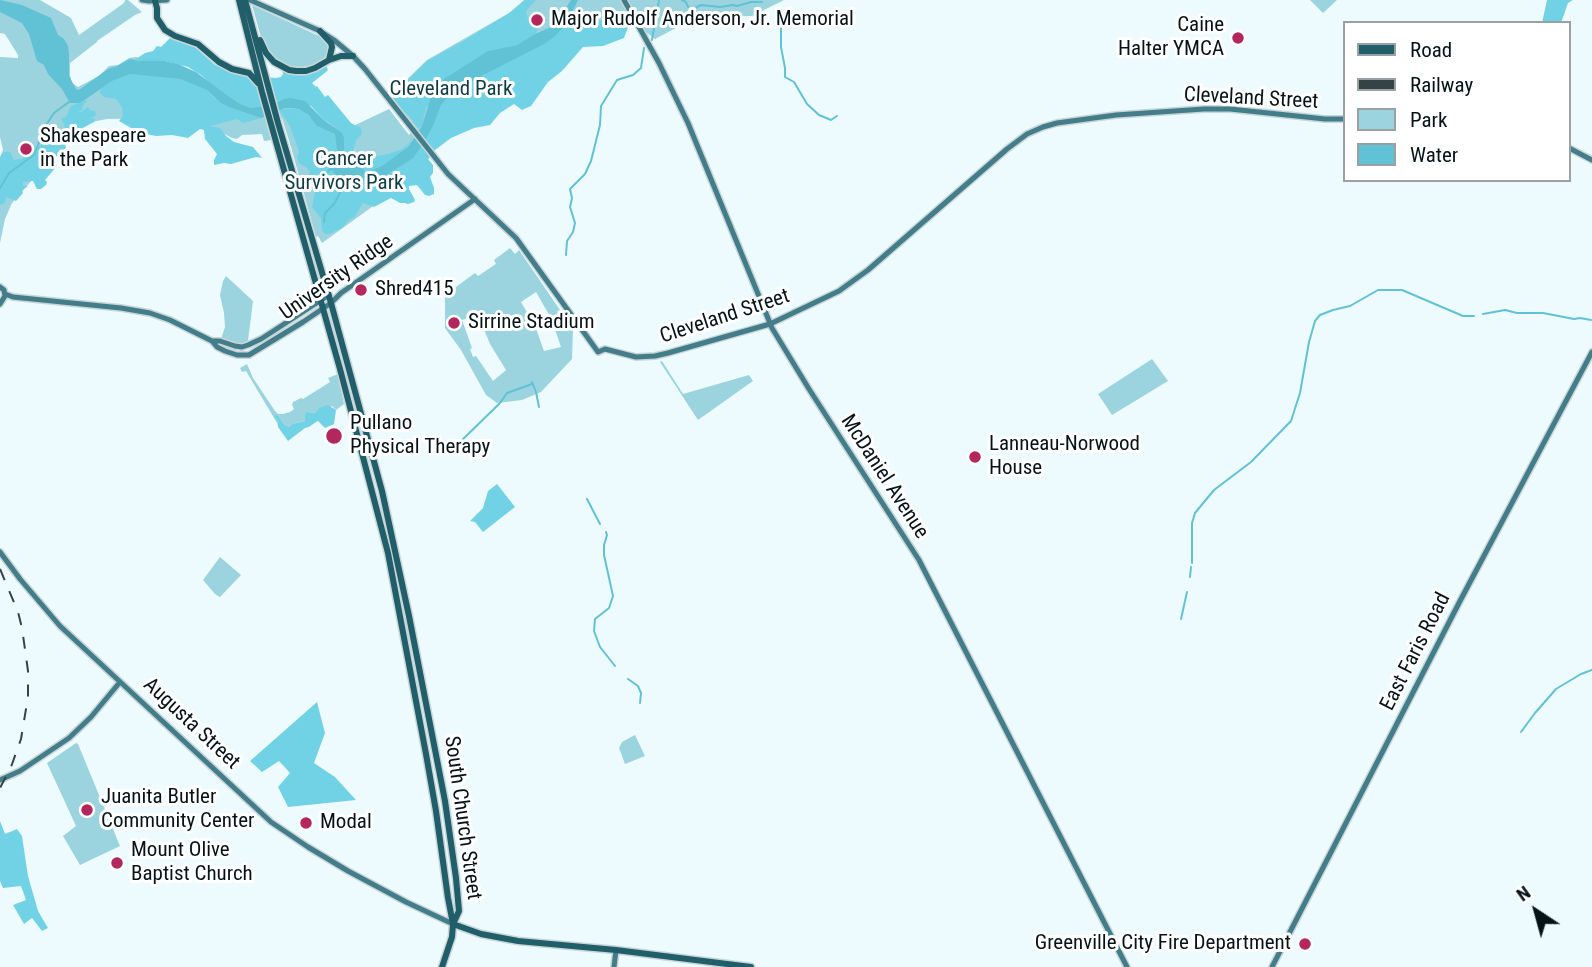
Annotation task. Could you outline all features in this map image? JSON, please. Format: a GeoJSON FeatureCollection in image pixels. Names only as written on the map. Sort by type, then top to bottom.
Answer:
{"type":"FeatureCollection","features":[{"type":"Feature","properties":{"kind":"main road","name":"South Church Street"},"geometry":{"type":"LineString","coordinates":[[239,0],[266,96],[330,299],[382,491],[445,801],[459,911],[453,924]]}},
{"type":"Feature","properties":{"kind":"main road","name":"South Church Street"},"geometry":{"type":"LineString","coordinates":[[248,0],[266,96]]}},
{"type":"Feature","properties":{"kind":"main road"},"geometry":{"type":"LineString","coordinates":[[155,1],[157,18],[165,30],[198,44],[222,65],[249,73],[266,96]]}},
{"type":"Feature","properties":{"kind":"main road"},"geometry":{"type":"LineString","coordinates":[[252,22],[266,53],[274,62],[296,71],[306,71],[329,60],[353,55]]}},
{"type":"Feature","properties":{"kind":"main road"},"geometry":{"type":"LineString","coordinates":[[320,31],[331,43],[329,60]]}},
{"type":"Feature","properties":{"kind":"main road","name":"South Church Street"},"geometry":{"type":"LineString","coordinates":[[275,124],[388,553],[436,811],[453,924]]}},
{"type":"Feature","properties":{"kind":"main road"},"geometry":{"type":"LineString","coordinates":[[442,967],[452,937],[453,924]]}},
{"type":"Feature","properties":{"kind":"main road","name":"Augusta Street"},"geometry":{"type":"LineString","coordinates":[[453,924],[518,942],[616,950],[751,967]]}},
{"type":"Feature","properties":{"kind":"street"},"geometry":{"type":"LineString","coordinates":[[142,0],[167,0]]}},
{"type":"Feature","properties":{"kind":"street","name":"Cleveland Street"},"geometry":{"type":"LineString","coordinates":[[248,0],[261,3],[320,31],[353,55],[448,174],[522,246],[598,352],[605,349],[630,356],[655,356],[770,324],[831,296],[868,270],[1007,149],[1027,134],[1043,127],[1116,115],[1204,109],[1344,119]]}},
{"type":"Feature","properties":{"kind":"street","name":"McDaniel Avenue"},"geometry":{"type":"LineString","coordinates":[[624,0],[688,122],[770,324],[916,556],[1127,967]]}},
{"type":"Feature","properties":{"kind":"street"},"geometry":{"type":"LineString","coordinates":[[1571,149],[1592,160]]}},
{"type":"Feature","properties":{"kind":"street","name":"University Ridge"},"geometry":{"type":"LineString","coordinates":[[212,341],[242,347],[261,339],[321,301],[341,293],[475,200]]}},
{"type":"Feature","properties":{"kind":"street"},"geometry":{"type":"LineString","coordinates":[[0,287],[5,294],[1,302]]}},
{"type":"Feature","properties":{"kind":"street","name":"University Ridge"},"geometry":{"type":"LineString","coordinates":[[5,294],[150,313],[212,341],[225,351],[244,356],[259,351],[323,309],[330,299]]}},
{"type":"Feature","properties":{"kind":"street","name":"University Ridge"},"geometry":{"type":"LineString","coordinates":[[1,302],[13,297]]}},
{"type":"Feature","properties":{"kind":"street"},"geometry":{"type":"LineString","coordinates":[[244,356],[261,339]]}},
{"type":"Feature","properties":{"kind":"street","name":"East Faris Road"},"geometry":{"type":"LineString","coordinates":[[1272,967],[1441,637],[1592,352]]}},
{"type":"Feature","properties":{"kind":"street","name":"Augusta Street"},"geometry":{"type":"LineString","coordinates":[[0,552],[60,626],[271,822],[348,871],[453,924]]}},
{"type":"Feature","properties":{"kind":"street"},"geometry":{"type":"LineString","coordinates":[[0,780],[29,765],[69,738],[91,717],[120,682]]}},
{"type":"Feature","properties":{"kind":"street"},"geometry":{"type":"LineString","coordinates":[[614,967],[616,950]]}},
{"type":"Feature","properties":{"kind":"green space"},"geometry":{"type":"Polygon","coordinates":[[[0,0],[40,0],[71,18],[79,35],[125,0],[142,12],[97,41],[70,63],[72,83],[78,87],[99,76],[109,66],[136,57],[261,104],[347,129],[389,109],[409,135],[415,128],[392,97],[399,87],[427,60],[509,13],[524,0],[784,0],[752,16],[697,17],[655,39],[639,27],[585,31],[433,151],[428,160],[401,186],[322,243],[318,236],[316,237],[282,118],[266,122],[271,140],[264,141],[262,134],[242,135],[237,139],[207,125],[165,118],[107,119],[82,124],[59,138],[39,172],[12,203],[5,219],[0,243],[0,157],[3,150],[0,137],[0,57],[18,58],[18,55],[5,34],[0,33],[0,0]]]}},
{"type":"Feature","properties":{"kind":"green space"},"geometry":{"type":"Polygon","coordinates":[[[1310,0],[1337,0],[1323,13],[1310,0]]]}},
{"type":"Feature","properties":{"kind":"green space"},"geometry":{"type":"Polygon","coordinates":[[[252,5],[321,37],[328,45],[327,56],[316,64],[299,68],[276,60],[262,41],[252,5]]]}},
{"type":"Feature","properties":{"kind":"green space","name":"Sirrine Stadium"},"geometry":{"type":"Polygon","coordinates":[[[510,248],[515,254],[519,250],[573,329],[572,359],[541,392],[522,400],[497,403],[486,395],[461,350],[445,328],[445,295],[475,273],[478,276],[496,264],[494,260],[510,248]],[[536,292],[521,302],[535,326],[544,351],[561,347],[551,318],[536,292]],[[478,315],[462,320],[473,357],[476,356],[493,381],[506,370],[490,344],[478,315]]]}},
{"type":"Feature","properties":{"kind":"green space"},"geometry":{"type":"Polygon","coordinates":[[[226,276],[253,301],[248,341],[239,345],[221,339],[225,327],[220,295],[226,276]]]}},
{"type":"Feature","properties":{"kind":"green space"},"geometry":{"type":"Polygon","coordinates":[[[1152,359],[1168,381],[1112,415],[1098,394],[1152,359]]]}},
{"type":"Feature","properties":{"kind":"green space"},"geometry":{"type":"Polygon","coordinates":[[[662,361],[683,394],[749,375],[753,381],[698,420],[660,362],[662,361]]]}},
{"type":"Feature","properties":{"kind":"green space"},"geometry":{"type":"Polygon","coordinates":[[[247,364],[253,378],[278,414],[290,412],[294,409],[293,402],[303,399],[330,382],[328,378],[338,374],[344,404],[336,410],[332,406],[316,413],[308,412],[305,421],[289,427],[278,415],[277,423],[246,371],[242,372],[240,368],[247,364]]]}},
{"type":"Feature","properties":{"kind":"green space"},"geometry":{"type":"Polygon","coordinates":[[[220,557],[241,575],[220,597],[203,580],[220,557]]]}},
{"type":"Feature","properties":{"kind":"green space"},"geometry":{"type":"Polygon","coordinates":[[[635,735],[645,756],[625,764],[619,748],[622,742],[635,735]]]}},
{"type":"Feature","properties":{"kind":"green space","name":"Juanita Butler Community Center"},"geometry":{"type":"Polygon","coordinates":[[[76,743],[120,846],[80,865],[63,836],[76,826],[47,763],[76,743]]]}},
{"type":"Feature","properties":{"kind":"shaded area"},"geometry":{"type":"Polygon","coordinates":[[[525,0],[536,0],[526,11],[528,19],[539,28],[535,34],[517,45],[488,51],[426,108],[422,126],[418,128],[396,104],[394,98],[399,89],[427,61],[511,12],[525,0]]]}},
{"type":"Feature","properties":{"kind":"shaded area"},"geometry":{"type":"Polygon","coordinates":[[[1547,0],[1573,0],[1568,3],[1562,21],[1542,21],[1547,0]]]}},
{"type":"Feature","properties":{"kind":"shaded area"},"geometry":{"type":"Polygon","coordinates":[[[629,12],[629,25],[624,38],[603,46],[583,47],[562,71],[548,82],[531,106],[522,110],[514,104],[500,113],[490,125],[474,128],[451,138],[435,150],[428,159],[433,165],[430,177],[434,194],[425,195],[417,185],[409,186],[414,202],[400,203],[391,198],[374,207],[363,203],[354,218],[342,228],[329,234],[322,230],[321,218],[312,207],[315,192],[314,186],[307,179],[310,172],[297,158],[299,152],[290,126],[279,110],[298,109],[308,115],[317,126],[335,134],[337,152],[332,160],[335,174],[348,185],[388,175],[413,157],[433,126],[441,105],[458,88],[554,37],[566,25],[595,23],[629,12]]]}},
{"type":"Feature","properties":{"kind":"shaded area"},"geometry":{"type":"Polygon","coordinates":[[[170,38],[195,47],[215,65],[241,75],[276,78],[281,77],[282,71],[306,74],[326,65],[328,70],[312,83],[325,97],[328,95],[351,123],[361,128],[362,134],[356,140],[353,152],[364,157],[389,154],[402,149],[413,140],[400,154],[367,172],[346,156],[344,138],[311,106],[283,99],[271,105],[251,108],[240,104],[188,67],[165,61],[136,59],[153,51],[157,46],[161,47],[170,38]]]}},
{"type":"Feature","properties":{"kind":"shaded area"},"geometry":{"type":"Polygon","coordinates":[[[130,74],[180,79],[207,90],[229,107],[261,118],[243,123],[237,119],[210,126],[220,128],[234,142],[253,147],[262,158],[214,165],[217,154],[205,139],[204,130],[200,129],[188,138],[156,136],[119,121],[123,116],[122,107],[116,99],[104,97],[100,90],[112,81],[130,74]]]}},
{"type":"Feature","properties":{"kind":"shaded area"},"geometry":{"type":"Polygon","coordinates":[[[85,100],[87,102],[79,112],[88,107],[95,111],[96,115],[87,120],[95,120],[64,138],[66,148],[55,158],[57,166],[45,180],[46,185],[37,189],[33,181],[23,182],[23,185],[28,186],[22,190],[23,193],[16,201],[6,197],[5,203],[0,205],[2,154],[10,152],[14,160],[23,158],[41,145],[47,126],[50,124],[55,129],[63,130],[65,126],[61,119],[66,117],[71,106],[85,100]]]}},
{"type":"Feature","properties":{"kind":"shaded area"},"geometry":{"type":"Polygon","coordinates":[[[328,405],[336,410],[334,424],[325,428],[318,421],[288,441],[274,416],[278,415],[289,427],[305,421],[305,414],[308,412],[316,413],[319,408],[328,405]]]}},
{"type":"Feature","properties":{"kind":"shaded area"},"geometry":{"type":"Polygon","coordinates":[[[497,484],[515,507],[483,532],[475,522],[470,521],[483,508],[488,491],[497,484]]]}},
{"type":"Feature","properties":{"kind":"shaded area"},"geometry":{"type":"Polygon","coordinates":[[[317,702],[325,733],[314,763],[335,777],[356,800],[288,807],[278,787],[290,773],[279,761],[262,772],[250,761],[317,702]]]}},
{"type":"Feature","properties":{"kind":"shaded area"},"geometry":{"type":"Polygon","coordinates":[[[0,821],[5,834],[17,829],[22,836],[28,876],[38,911],[48,928],[42,931],[32,918],[24,924],[13,905],[26,900],[21,886],[3,888],[0,881],[0,821]]]}},
{"type":"Feature","properties":{"kind":"water"},"geometry":{"type":"Polygon","coordinates":[[[0,0],[22,5],[51,18],[58,35],[68,46],[69,76],[76,89],[79,90],[108,69],[130,59],[178,64],[196,72],[240,104],[251,108],[271,105],[283,99],[305,101],[342,133],[344,153],[367,172],[382,166],[408,147],[422,126],[432,94],[444,79],[488,51],[517,45],[549,28],[571,0],[578,0],[566,25],[554,37],[458,88],[449,96],[441,105],[433,126],[413,158],[379,180],[356,181],[348,185],[331,169],[337,152],[335,134],[317,126],[308,115],[298,109],[285,108],[261,118],[229,107],[207,90],[180,79],[130,74],[112,81],[79,103],[70,103],[44,65],[37,61],[29,34],[22,23],[0,12],[0,0]]]}},
{"type":"Feature","properties":{"kind":"waterway"},"geometry":{"type":"LineString","coordinates":[[652,40],[659,0]]}},
{"type":"Feature","properties":{"kind":"waterway"},"geometry":{"type":"LineString","coordinates":[[682,0],[693,9],[701,5],[720,7],[762,2]]}},
{"type":"Feature","properties":{"kind":"waterway"},"geometry":{"type":"LineString","coordinates":[[780,14],[783,20],[781,47],[785,77],[794,82],[807,104],[819,115],[831,120],[837,116]]}},
{"type":"Feature","properties":{"kind":"waterway"},"geometry":{"type":"LineString","coordinates":[[566,255],[567,241],[575,223],[570,207],[570,189],[585,174],[591,161],[600,125],[601,106],[617,80],[633,75],[641,68],[644,48]]}},
{"type":"Feature","properties":{"kind":"waterway"},"geometry":{"type":"LineString","coordinates":[[0,188],[9,173],[34,155],[46,125],[54,113],[69,102]]}},
{"type":"Feature","properties":{"kind":"waterway"},"geometry":{"type":"LineString","coordinates":[[316,188],[333,168]]}},
{"type":"Feature","properties":{"kind":"waterway"},"geometry":{"type":"LineString","coordinates":[[324,222],[325,213],[340,193],[340,179]]}},
{"type":"Feature","properties":{"kind":"waterway"},"geometry":{"type":"LineString","coordinates":[[1192,563],[1192,523],[1195,513],[1214,490],[1251,462],[1291,421],[1300,393],[1309,342],[1315,321],[1320,315],[1350,306],[1378,290],[1402,290],[1463,316],[1474,316]]}},
{"type":"Feature","properties":{"kind":"waterway"},"geometry":{"type":"LineString","coordinates":[[1483,314],[1505,310],[1591,320]]}},
{"type":"Feature","properties":{"kind":"waterway"},"geometry":{"type":"LineString","coordinates":[[532,382],[539,407]]}},
{"type":"Feature","properties":{"kind":"waterway"},"geometry":{"type":"LineString","coordinates":[[446,450],[459,443],[507,393],[532,384]]}},
{"type":"Feature","properties":{"kind":"waterway"},"geometry":{"type":"LineString","coordinates":[[587,499],[600,524]]}},
{"type":"Feature","properties":{"kind":"waterway"},"geometry":{"type":"LineString","coordinates":[[606,532],[604,555],[613,596],[609,608],[595,619],[594,631],[600,647],[615,666]]}},
{"type":"Feature","properties":{"kind":"waterway"},"geometry":{"type":"LineString","coordinates":[[1190,577],[1191,567]]}},
{"type":"Feature","properties":{"kind":"waterway"},"geometry":{"type":"LineString","coordinates":[[1181,619],[1187,592]]}},
{"type":"Feature","properties":{"kind":"waterway"},"geometry":{"type":"LineString","coordinates":[[1521,732],[1556,689],[1592,670]]}},
{"type":"Feature","properties":{"kind":"waterway"},"geometry":{"type":"LineString","coordinates":[[628,679],[638,686],[641,693],[640,703]]}},
{"type":"Feature","properties":{"kind":"railway"},"geometry":{"type":"LineString","coordinates":[[0,569],[18,612],[28,671],[28,697],[21,739],[0,788]]}},
{"type":"Feature","properties":{"kind":"place","name":"Major Rudolf Anderson, Jr. Memorial"},"geometry":{"type":"Point","coordinates":[537,20]}},
{"type":"Feature","properties":{"kind":"place","name":"Caine Halter YMCA"},"geometry":{"type":"Point","coordinates":[1238,38]}},
{"type":"Feature","properties":{"kind":"place","name":"Shakespeare in the Park"},"geometry":{"type":"Point","coordinates":[26,149]}},
{"type":"Feature","properties":{"kind":"place","name":"Shred415"},"geometry":{"type":"Point","coordinates":[361,290]}},
{"type":"Feature","properties":{"kind":"place","name":"Sirrine Stadium"},"geometry":{"type":"Point","coordinates":[454,323]}},
{"type":"Feature","properties":{"kind":"place","name":"Pullano Physical Therapy"},"geometry":{"type":"Point","coordinates":[334,436]}},
{"type":"Feature","properties":{"kind":"place","name":"Lanneau-Norwood House"},"geometry":{"type":"Point","coordinates":[975,457]}},
{"type":"Feature","properties":{"kind":"place","name":"Juanita Butler Community Center"},"geometry":{"type":"Point","coordinates":[87,810]}},
{"type":"Feature","properties":{"kind":"place","name":"Modal"},"geometry":{"type":"Point","coordinates":[306,823]}},
{"type":"Feature","properties":{"kind":"place","name":"Mount Olive Baptist Church"},"geometry":{"type":"Point","coordinates":[117,863]}},
{"type":"Feature","properties":{"kind":"place","name":"Greenville City Fire Department"},"geometry":{"type":"Point","coordinates":[1305,944]}},
{"type":"Feature","properties":{"kind":"park label","name":"Cleveland Park"},"geometry":{"type":"Point","coordinates":[451,90]}},
{"type":"Feature","properties":{"kind":"park label","name":"Cancer Survivors Park"},"geometry":{"type":"Point","coordinates":[344,172]}}]}
